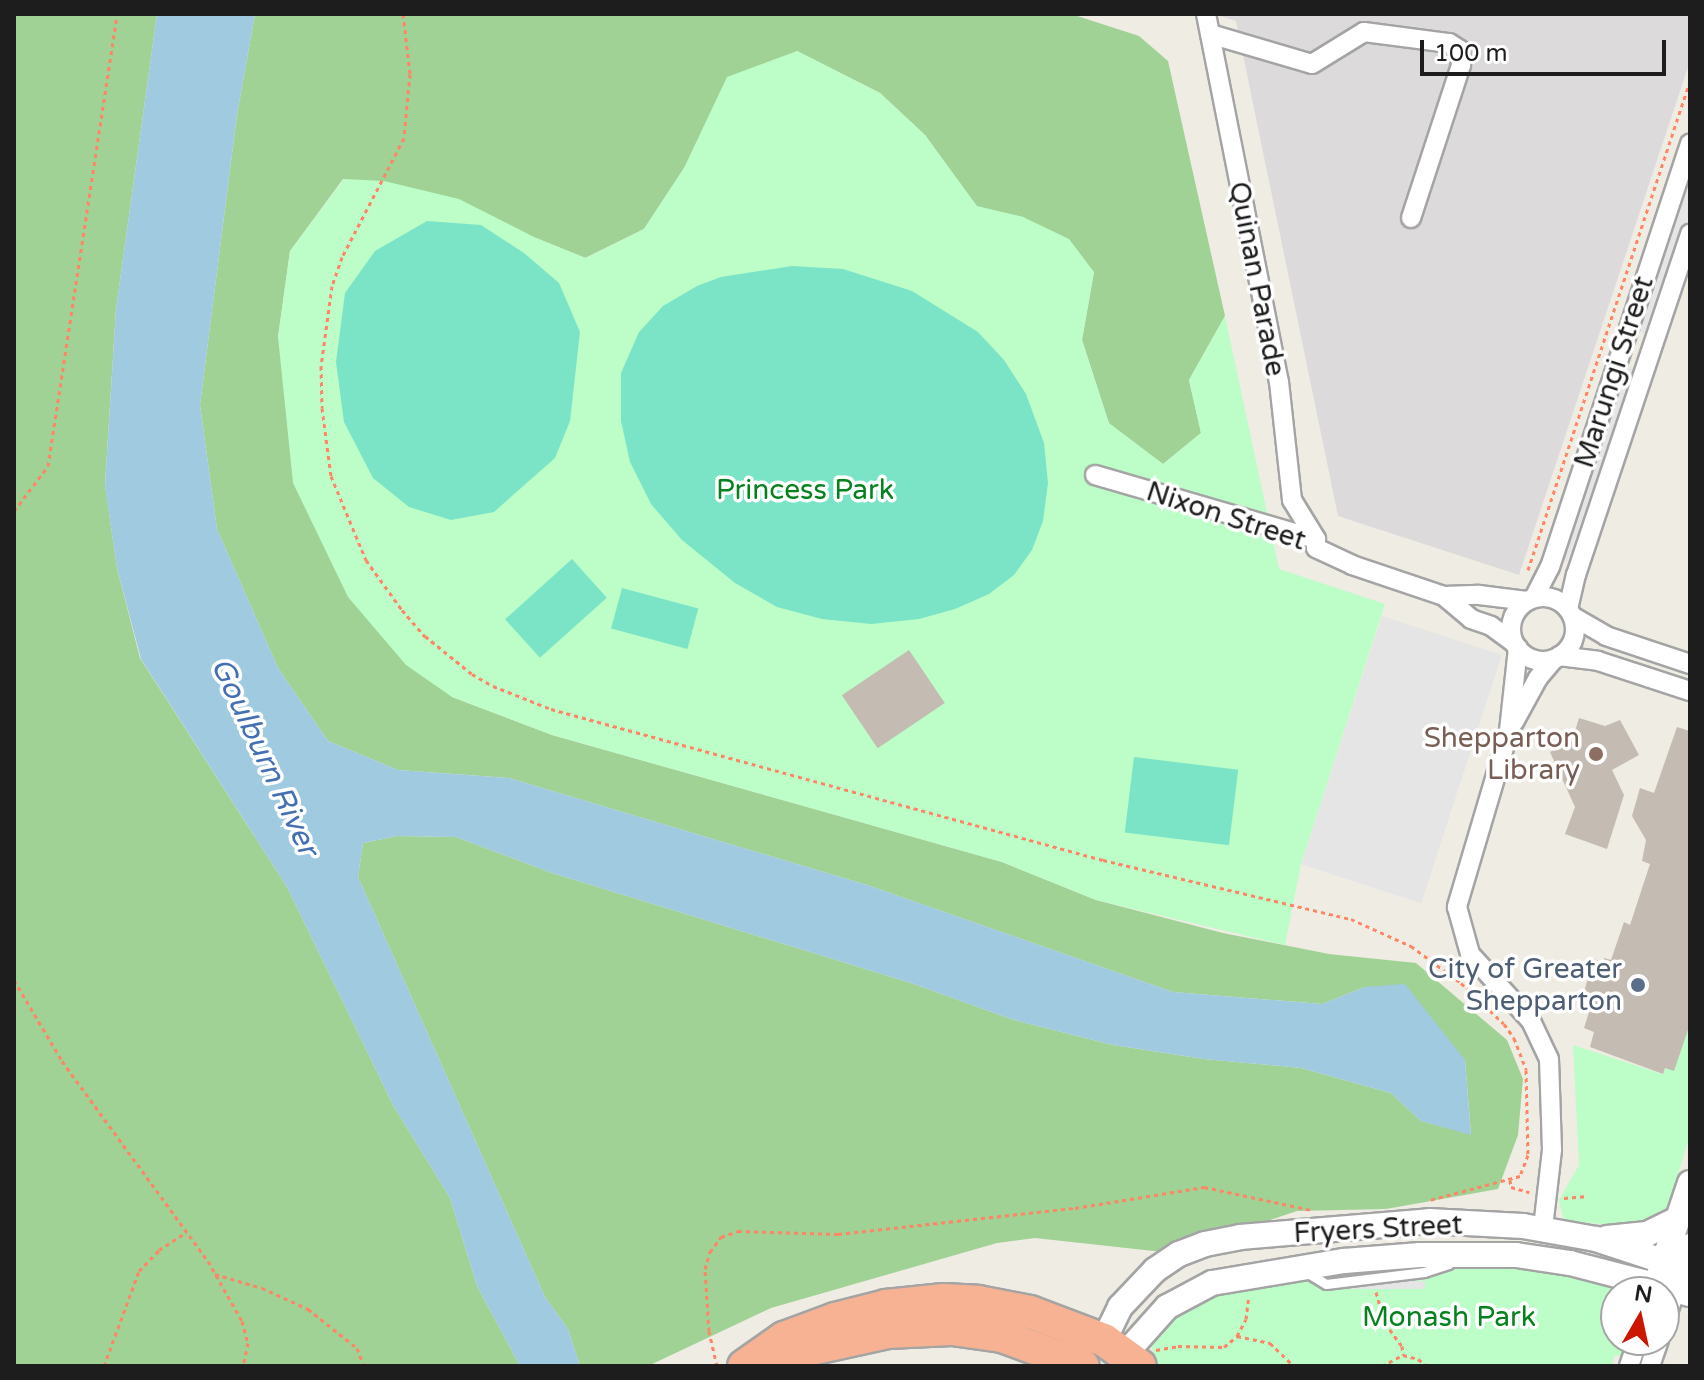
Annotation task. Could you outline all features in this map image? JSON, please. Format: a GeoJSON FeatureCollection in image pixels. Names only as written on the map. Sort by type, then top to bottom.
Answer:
{"type":"FeatureCollection","features":[{"type":"Feature","properties":{"kind":"highway"},"geometry":{"type":"LineString","coordinates":[[747,1366],[784,1338],[811,1327],[909,1302],[978,1302],[1013,1308],[1121,1357]]}},
{"type":"Feature","properties":{"kind":"highway"},"geometry":{"type":"LineString","coordinates":[[747,1366],[864,1337],[921,1329],[1002,1336],[1083,1366]]}},
{"type":"Feature","properties":{"kind":"street","name":"Quinan Parade"},"geometry":{"type":"LineString","coordinates":[[1206,14],[1279,382],[1292,500],[1316,539]]}},
{"type":"Feature","properties":{"kind":"street"},"geometry":{"type":"LineString","coordinates":[[1210,34],[1312,64],[1364,32],[1449,43],[1460,50],[1461,65],[1411,218]]}},
{"type":"Feature","properties":{"kind":"street","name":"Marungi Street"},"geometry":{"type":"LineString","coordinates":[[1530,599],[1550,567],[1689,153]]}},
{"type":"Feature","properties":{"kind":"street","name":"Marungi Street"},"geometry":{"type":"LineString","coordinates":[[1570,613],[1576,575],[1690,234]]}},
{"type":"Feature","properties":{"kind":"street"},"geometry":{"type":"LineString","coordinates":[[1623,347],[1649,356]]}},
{"type":"Feature","properties":{"kind":"street","name":"Nixon Street"},"geometry":{"type":"LineString","coordinates":[[1095,475],[1316,539],[1316,548],[1332,557],[1444,596],[1530,599]]}},
{"type":"Feature","properties":{"kind":"street","name":"Nixon Street"},"geometry":{"type":"LineString","coordinates":[[1444,596],[1471,619],[1516,645]]}},
{"type":"Feature","properties":{"kind":"street"},"geometry":{"type":"LineString","coordinates":[[1516,645],[1534,660],[1557,657],[1598,661],[1684,689],[1688,664],[1606,636],[1553,598],[1530,599],[1511,623],[1516,645],[1509,731],[1457,907],[1470,954],[1531,1021],[1549,1059],[1552,1150],[1537,1258]]}},
{"type":"Feature","properties":{"kind":"street"},"geometry":{"type":"LineString","coordinates":[[1509,731],[1538,678],[1571,643],[1570,613]]}},
{"type":"Feature","properties":{"kind":"street"},"geometry":{"type":"LineString","coordinates":[[1675,1276],[1678,1219],[1690,1183]]}},
{"type":"Feature","properties":{"kind":"street"},"geometry":{"type":"LineString","coordinates":[[1596,1239],[1647,1234],[1678,1219]]}},
{"type":"Feature","properties":{"kind":"street","name":"Fryers Street"},"geometry":{"type":"LineString","coordinates":[[1121,1357],[1120,1307],[1139,1283],[1179,1254],[1205,1244],[1429,1221],[1543,1228],[1596,1239],[1675,1276]]}},
{"type":"Feature","properties":{"kind":"street","name":"Fryers Street"},"geometry":{"type":"LineString","coordinates":[[1121,1357],[1167,1307],[1188,1294],[1232,1278],[1301,1266],[1420,1255],[1474,1254],[1537,1258],[1675,1276]]}},
{"type":"Feature","properties":{"kind":"lane"},"geometry":{"type":"LineString","coordinates":[[1301,1266],[1317,1282],[1326,1284],[1373,1281],[1424,1272],[1474,1254]]}},
{"type":"Feature","properties":{"kind":"path"},"geometry":{"type":"LineString","coordinates":[[14,511],[48,466],[117,14]]}},
{"type":"Feature","properties":{"kind":"path"},"geometry":{"type":"LineString","coordinates":[[403,14],[410,74],[404,138],[342,257],[324,326],[321,366],[322,408],[331,476],[366,560],[402,610],[425,636],[472,674],[551,709],[1103,860],[1351,919],[1411,946],[1461,983],[1504,1024],[1514,1038],[1526,1070],[1528,1155],[1520,1176],[1428,1201]]}},
{"type":"Feature","properties":{"kind":"path"},"geometry":{"type":"LineString","coordinates":[[1529,572],[1690,81]]}},
{"type":"Feature","properties":{"kind":"path"},"geometry":{"type":"LineString","coordinates":[[14,980],[62,1061],[215,1274],[242,1321],[248,1343],[243,1366]]}},
{"type":"Feature","properties":{"kind":"path"},"geometry":{"type":"LineString","coordinates":[[717,1366],[709,1331],[705,1269],[710,1252],[721,1237],[738,1231],[838,1234],[1075,1208],[1204,1187],[1326,1213]]}},
{"type":"Feature","properties":{"kind":"path"},"geometry":{"type":"LineString","coordinates":[[104,1366],[139,1271],[159,1250],[187,1232]]}},
{"type":"Feature","properties":{"kind":"path"},"geometry":{"type":"LineString","coordinates":[[215,1274],[262,1288],[308,1309],[357,1348],[364,1366]]}},
{"type":"Feature","properties":{"kind":"path"},"geometry":{"type":"LineString","coordinates":[[1373,1281],[1385,1323],[1402,1346],[1403,1355]]}},
{"type":"Feature","properties":{"kind":"path"},"geometry":{"type":"LineString","coordinates":[[1121,1357],[1224,1347],[1237,1336],[1250,1303]]}},
{"type":"Feature","properties":{"kind":"path"},"geometry":{"type":"LineString","coordinates":[[1237,1336],[1270,1343],[1294,1366]]}},
{"type":"Feature","properties":{"kind":"path"},"geometry":{"type":"LineString","coordinates":[[1382,1366],[1403,1355],[1418,1359],[1427,1366]]}},
{"type":"Feature","properties":{"kind":"shaded area"},"geometry":{"type":"Polygon","coordinates":[[[1214,14],[1690,14],[1690,61],[1519,575],[1338,516],[1236,21],[1214,14]]]}},
{"type":"Feature","properties":{"kind":"shaded area"},"geometry":{"type":"Polygon","coordinates":[[[1689,176],[1690,211],[1648,334],[1637,331],[1689,176]]]}},
{"type":"Feature","properties":{"kind":"shaded area"},"geometry":{"type":"Polygon","coordinates":[[[1626,365],[1637,369],[1567,562],[1556,558],[1626,365]]]}},
{"type":"Feature","properties":{"kind":"shaded area"},"geometry":{"type":"Polygon","coordinates":[[[1382,616],[1502,655],[1421,903],[1301,864],[1382,616]]]}},
{"type":"Feature","properties":{"kind":"shaded area"},"geometry":{"type":"Polygon","coordinates":[[[1326,1281],[1425,1281],[1425,1289],[1326,1289],[1326,1281]]]}},
{"type":"Feature","properties":{"kind":"green space"},"geometry":{"type":"Polygon","coordinates":[[[14,14],[157,14],[116,309],[105,485],[117,568],[140,658],[287,887],[393,1105],[450,1198],[477,1286],[520,1366],[14,1366],[14,14]]]}},
{"type":"Feature","properties":{"kind":"green space"},"geometry":{"type":"Polygon","coordinates":[[[255,14],[1071,14],[1139,36],[1168,61],[1225,316],[1189,380],[1201,433],[1163,464],[1109,424],[1082,340],[1094,272],[1023,217],[977,207],[925,135],[880,93],[797,51],[684,168],[644,229],[585,258],[536,238],[343,179],[290,251],[278,337],[452,697],[552,735],[1002,862],[1096,900],[1223,933],[1329,954],[1416,963],[1507,1040],[1523,1079],[1518,1135],[1498,1189],[1386,1209],[1297,1211],[1172,1253],[1035,1238],[997,1243],[771,1308],[648,1366],[580,1366],[568,1329],[545,1297],[358,877],[363,843],[397,836],[456,837],[552,873],[911,983],[1014,1020],[1113,1045],[1204,1059],[1301,1068],[1391,1093],[1421,1121],[1471,1134],[1465,1060],[1365,987],[1322,1004],[1173,992],[867,885],[509,778],[398,770],[328,741],[278,668],[217,529],[200,405],[237,115],[255,14]]]}},
{"type":"Feature","properties":{"kind":"green space","name":"Princess Park"},"geometry":{"type":"Polygon","coordinates":[[[797,51],[880,93],[925,135],[977,206],[1023,217],[1069,239],[1094,272],[1082,340],[1109,423],[1163,464],[1201,433],[1189,380],[1225,316],[1279,569],[1385,604],[1301,864],[1285,945],[1096,900],[1002,862],[552,735],[452,697],[406,665],[348,597],[293,483],[278,337],[290,251],[344,179],[384,181],[459,199],[536,238],[586,258],[644,229],[684,168],[727,77],[797,51]]]}},
{"type":"Feature","properties":{"kind":"green space"},"geometry":{"type":"Polygon","coordinates":[[[427,221],[481,225],[524,253],[559,283],[580,332],[570,421],[555,458],[494,512],[451,520],[409,507],[373,478],[344,422],[336,362],[345,293],[375,251],[427,221]]]}},
{"type":"Feature","properties":{"kind":"green space"},"geometry":{"type":"Polygon","coordinates":[[[792,266],[843,269],[912,291],[978,332],[1004,360],[1026,394],[1044,443],[1048,483],[1043,521],[1032,550],[1014,575],[989,594],[955,609],[919,619],[871,624],[822,619],[777,607],[735,583],[682,540],[651,504],[630,462],[621,421],[621,373],[639,332],[663,306],[697,286],[721,277],[792,266]]]}},
{"type":"Feature","properties":{"kind":"green space"},"geometry":{"type":"Polygon","coordinates":[[[572,559],[607,598],[540,658],[505,619],[572,559]]]}},
{"type":"Feature","properties":{"kind":"green space"},"geometry":{"type":"Polygon","coordinates":[[[622,588],[698,608],[687,649],[611,629],[622,588]]]}},
{"type":"Feature","properties":{"kind":"green space"},"geometry":{"type":"Polygon","coordinates":[[[1134,757],[1238,770],[1229,845],[1125,832],[1134,757]]]}},
{"type":"Feature","properties":{"kind":"green space"},"geometry":{"type":"Polygon","coordinates":[[[1690,1024],[1690,1134],[1666,1214],[1628,1226],[1564,1221],[1559,1200],[1579,1165],[1573,1045],[1662,1074],[1690,1024]]]}},
{"type":"Feature","properties":{"kind":"green space","name":"Monash Park"},"geometry":{"type":"Polygon","coordinates":[[[1426,1266],[1506,1266],[1560,1271],[1600,1280],[1600,1356],[1615,1356],[1611,1366],[1160,1366],[1152,1348],[1155,1335],[1180,1307],[1253,1281],[1426,1266]]]}},
{"type":"Feature","properties":{"kind":"water","name":"Goulburn River"},"geometry":{"type":"Polygon","coordinates":[[[157,14],[255,14],[237,115],[200,405],[217,529],[278,668],[328,741],[398,770],[509,778],[867,885],[1173,992],[1322,1004],[1365,987],[1405,984],[1465,1060],[1471,1135],[1421,1121],[1391,1093],[1301,1068],[1204,1059],[1113,1045],[1014,1020],[911,983],[552,873],[456,837],[397,836],[363,843],[358,877],[545,1297],[568,1329],[580,1366],[520,1366],[477,1286],[450,1198],[393,1105],[287,887],[141,659],[117,568],[105,486],[116,309],[157,14]]]}},
{"type":"Feature","properties":{"kind":"building"},"geometry":{"type":"Polygon","coordinates":[[[909,650],[945,703],[878,748],[842,695],[909,650]]]}},
{"type":"Feature","properties":{"kind":"building"},"geometry":{"type":"Polygon","coordinates":[[[1579,718],[1605,726],[1620,720],[1639,755],[1612,770],[1624,795],[1607,849],[1565,834],[1575,807],[1550,752],[1572,741],[1579,718]]]}},
{"type":"Feature","properties":{"kind":"building","name":"City of Greater Shepparton"},"geometry":{"type":"Polygon","coordinates":[[[1677,727],[1690,731],[1690,1024],[1674,1071],[1665,1068],[1663,1074],[1590,1047],[1594,1032],[1584,1028],[1589,1012],[1579,1008],[1594,959],[1603,963],[1604,958],[1611,960],[1624,922],[1630,925],[1650,864],[1642,861],[1646,840],[1632,816],[1640,788],[1654,793],[1677,727]]]}},
{"type":"Feature","properties":{"kind":"place","name":"Shepparton Library"},"geometry":{"type":"Point","coordinates":[1596,754]}},
{"type":"Feature","properties":{"kind":"place","name":"City of Greater Shepparton"},"geometry":{"type":"Point","coordinates":[1638,985]}}]}
